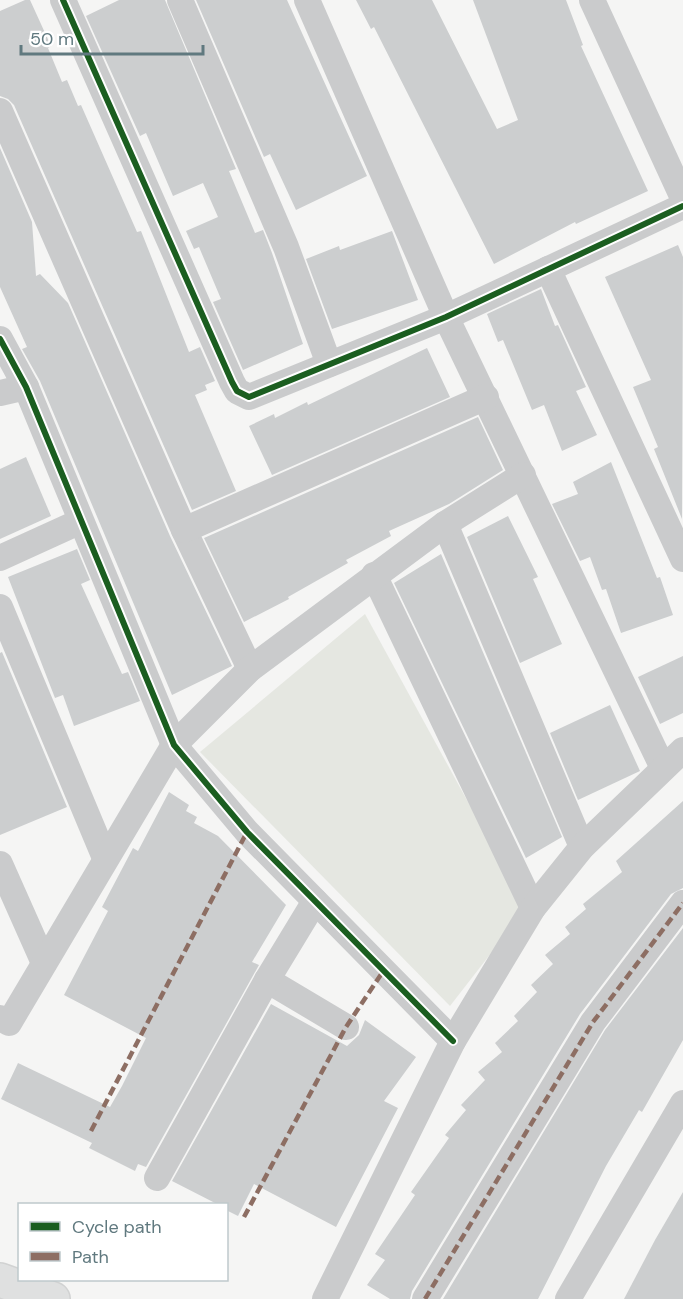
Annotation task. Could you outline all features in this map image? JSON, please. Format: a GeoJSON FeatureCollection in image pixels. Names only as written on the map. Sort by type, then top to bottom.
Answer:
{"type":"FeatureCollection","features":[{"type":"Feature","properties":{"kind":"main road"},"geometry":{"type":"LineString","coordinates":[[0,1280],[53,1299]]}},
{"type":"Feature","properties":{"kind":"street"},"geometry":{"type":"LineString","coordinates":[[63,0],[237,391],[249,397],[265,393],[329,364],[446,317],[683,206]]}},
{"type":"Feature","properties":{"kind":"street"},"geometry":{"type":"LineString","coordinates":[[180,0],[286,247],[329,364]]}},
{"type":"Feature","properties":{"kind":"street"},"geometry":{"type":"LineString","coordinates":[[307,0],[446,317],[663,768]]}},
{"type":"Feature","properties":{"kind":"street"},"geometry":{"type":"LineString","coordinates":[[592,0],[683,198]]}},
{"type":"Feature","properties":{"kind":"street"},"geometry":{"type":"LineString","coordinates":[[0,111],[184,530],[250,669]]}},
{"type":"Feature","properties":{"kind":"street"},"geometry":{"type":"LineString","coordinates":[[548,269],[683,559]]}},
{"type":"Feature","properties":{"kind":"street"},"geometry":{"type":"LineString","coordinates":[[0,339],[26,387],[79,522],[174,745],[247,832],[453,1041]]}},
{"type":"Feature","properties":{"kind":"street"},"geometry":{"type":"LineString","coordinates":[[0,393],[26,387]]}},
{"type":"Feature","properties":{"kind":"street"},"geometry":{"type":"LineString","coordinates":[[184,530],[486,397]]}},
{"type":"Feature","properties":{"kind":"street"},"geometry":{"type":"LineString","coordinates":[[0,1018],[9,1023],[174,745],[250,669],[445,524],[523,475]]}},
{"type":"Feature","properties":{"kind":"street"},"geometry":{"type":"LineString","coordinates":[[0,558],[79,522]]}},
{"type":"Feature","properties":{"kind":"street"},"geometry":{"type":"LineString","coordinates":[[445,524],[582,847]]}},
{"type":"Feature","properties":{"kind":"street"},"geometry":{"type":"LineString","coordinates":[[374,575],[533,908]]}},
{"type":"Feature","properties":{"kind":"street"},"geometry":{"type":"LineString","coordinates":[[0,607],[105,858]]}},
{"type":"Feature","properties":{"kind":"street"},"geometry":{"type":"LineString","coordinates":[[325,1299],[453,1041],[533,908],[582,847],[683,750]]}},
{"type":"Feature","properties":{"kind":"street"},"geometry":{"type":"LineString","coordinates":[[0,864],[44,963]]}},
{"type":"Feature","properties":{"kind":"street"},"geometry":{"type":"LineString","coordinates":[[157,1178],[267,980],[315,902]]}},
{"type":"Feature","properties":{"kind":"street"},"geometry":{"type":"LineString","coordinates":[[425,1299],[593,1022],[683,903]]}},
{"type":"Feature","properties":{"kind":"street"},"geometry":{"type":"LineString","coordinates":[[267,980],[346,1028]]}},
{"type":"Feature","properties":{"kind":"street"},"geometry":{"type":"LineString","coordinates":[[568,1299],[683,1103]]}},
{"type":"Feature","properties":{"kind":"shaded area"},"geometry":{"type":"Polygon","coordinates":[[[365,614],[526,908],[450,1006],[200,752],[365,614]]]}},
{"type":"Feature","properties":{"kind":"building"},"geometry":{"type":"Polygon","coordinates":[[[30,0],[51,46],[48,48],[62,82],[67,80],[78,106],[81,105],[137,232],[141,231],[189,352],[200,347],[215,381],[205,385],[207,390],[195,395],[236,491],[192,510],[14,105],[8,99],[0,96],[0,11],[30,0]]]}},
{"type":"Feature","properties":{"kind":"building"},"geometry":{"type":"Polygon","coordinates":[[[119,0],[165,0],[236,169],[229,171],[255,233],[263,230],[303,344],[243,370],[213,302],[221,299],[199,247],[194,249],[186,231],[218,217],[203,183],[173,196],[146,133],[140,136],[86,16],[119,0]]]}},
{"type":"Feature","properties":{"kind":"building"},"geometry":{"type":"Polygon","coordinates":[[[196,0],[287,0],[367,176],[296,210],[270,154],[264,157],[196,0]]]}},
{"type":"Feature","properties":{"kind":"building"},"geometry":{"type":"Polygon","coordinates":[[[356,0],[432,0],[497,129],[518,120],[473,0],[566,0],[583,45],[581,46],[648,191],[576,224],[575,222],[494,264],[374,27],[371,29],[356,0]]]}},
{"type":"Feature","properties":{"kind":"building"},"geometry":{"type":"Polygon","coordinates":[[[0,148],[32,222],[36,276],[40,274],[68,303],[170,536],[232,666],[172,695],[40,381],[22,349],[27,347],[0,287],[0,148]]]}},
{"type":"Feature","properties":{"kind":"building"},"geometry":{"type":"Polygon","coordinates":[[[392,231],[418,300],[332,329],[306,259],[339,246],[340,250],[392,231]]]}},
{"type":"Feature","properties":{"kind":"building"},"geometry":{"type":"Polygon","coordinates":[[[678,245],[683,257],[682,519],[654,449],[658,447],[633,387],[651,380],[605,277],[678,245]]]}},
{"type":"Feature","properties":{"kind":"building"},"geometry":{"type":"Polygon","coordinates":[[[541,289],[555,326],[558,325],[586,387],[576,391],[597,435],[562,451],[544,405],[532,410],[503,340],[498,342],[487,314],[541,289]]]}},
{"type":"Feature","properties":{"kind":"building"},"geometry":{"type":"Polygon","coordinates":[[[427,348],[450,397],[272,475],[249,426],[274,414],[275,418],[307,402],[308,405],[427,348]]]}},
{"type":"Feature","properties":{"kind":"building"},"geometry":{"type":"Polygon","coordinates":[[[478,417],[503,470],[449,504],[389,531],[391,536],[346,560],[348,563],[288,597],[289,599],[244,622],[204,538],[478,417]]]}},
{"type":"Feature","properties":{"kind":"building"},"geometry":{"type":"Polygon","coordinates":[[[26,457],[51,516],[0,539],[0,469],[26,457]]]}},
{"type":"Feature","properties":{"kind":"building"},"geometry":{"type":"Polygon","coordinates":[[[611,462],[657,578],[660,577],[673,615],[621,633],[606,589],[602,590],[590,557],[580,561],[552,504],[578,494],[573,482],[611,462]]]}},
{"type":"Feature","properties":{"kind":"building"},"geometry":{"type":"Polygon","coordinates":[[[508,516],[538,577],[533,579],[562,644],[520,663],[467,537],[508,516]]]}},
{"type":"Feature","properties":{"kind":"building"},"geometry":{"type":"Polygon","coordinates":[[[77,549],[90,580],[81,584],[122,674],[128,672],[140,701],[74,726],[63,695],[55,698],[8,577],[77,549]]]}},
{"type":"Feature","properties":{"kind":"building"},"geometry":{"type":"Polygon","coordinates":[[[441,554],[562,837],[526,858],[394,583],[441,554]]]}},
{"type":"Feature","properties":{"kind":"building"},"geometry":{"type":"Polygon","coordinates":[[[2,652],[67,807],[0,835],[0,653],[2,652]]]}},
{"type":"Feature","properties":{"kind":"building"},"geometry":{"type":"Polygon","coordinates":[[[683,656],[683,713],[660,724],[638,677],[683,656]]]}},
{"type":"Feature","properties":{"kind":"building"},"geometry":{"type":"Polygon","coordinates":[[[610,705],[640,771],[578,800],[550,733],[610,705]]]}},
{"type":"Feature","properties":{"kind":"building"},"geometry":{"type":"Polygon","coordinates":[[[169,792],[189,805],[186,811],[197,817],[194,823],[218,836],[286,905],[252,962],[259,965],[146,1167],[138,1164],[135,1171],[89,1148],[92,1143],[1,1099],[18,1063],[110,1107],[122,1086],[146,1038],[64,995],[108,911],[102,907],[133,848],[138,851],[169,792]]]}},
{"type":"Feature","properties":{"kind":"building"},"geometry":{"type":"Polygon","coordinates":[[[683,801],[683,888],[671,894],[580,1014],[412,1291],[410,1299],[390,1299],[367,1285],[385,1260],[375,1254],[415,1195],[411,1192],[449,1138],[445,1135],[466,1110],[461,1105],[485,1080],[478,1072],[502,1052],[495,1043],[518,1021],[514,1016],[537,992],[531,985],[553,964],[545,955],[570,934],[565,927],[586,909],[583,904],[622,872],[616,861],[683,801]]]}},
{"type":"Feature","properties":{"kind":"building"},"geometry":{"type":"Polygon","coordinates":[[[683,928],[683,1040],[642,1112],[639,1110],[606,1166],[538,1299],[443,1299],[605,1030],[683,928]]]}},
{"type":"Feature","properties":{"kind":"building"},"geometry":{"type":"Polygon","coordinates":[[[271,1004],[347,1046],[359,1035],[365,1020],[416,1057],[384,1101],[398,1108],[336,1227],[254,1184],[238,1216],[228,1211],[228,1203],[215,1203],[172,1181],[271,1004]]]}},
{"type":"Feature","properties":{"kind":"building"},"geometry":{"type":"Polygon","coordinates":[[[683,1192],[683,1299],[624,1299],[655,1240],[683,1192]]]}},
{"type":"Feature","properties":{"kind":"marked path"},"geometry":{"type":"LineString","coordinates":[[91,1131],[247,832]]}},
{"type":"Feature","properties":{"kind":"marked path"},"geometry":{"type":"LineString","coordinates":[[425,1299],[593,1022],[683,903]]}},
{"type":"Feature","properties":{"kind":"marked path"},"geometry":{"type":"LineString","coordinates":[[244,1217],[346,1027],[384,970]]}},
{"type":"Feature","properties":{"kind":"cycle path"},"geometry":{"type":"LineString","coordinates":[[63,0],[232,382],[237,391],[249,397],[446,317],[683,206]]}},
{"type":"Feature","properties":{"kind":"cycle path"},"geometry":{"type":"LineString","coordinates":[[0,339],[26,387],[174,745],[247,832],[453,1041]]}}]}
